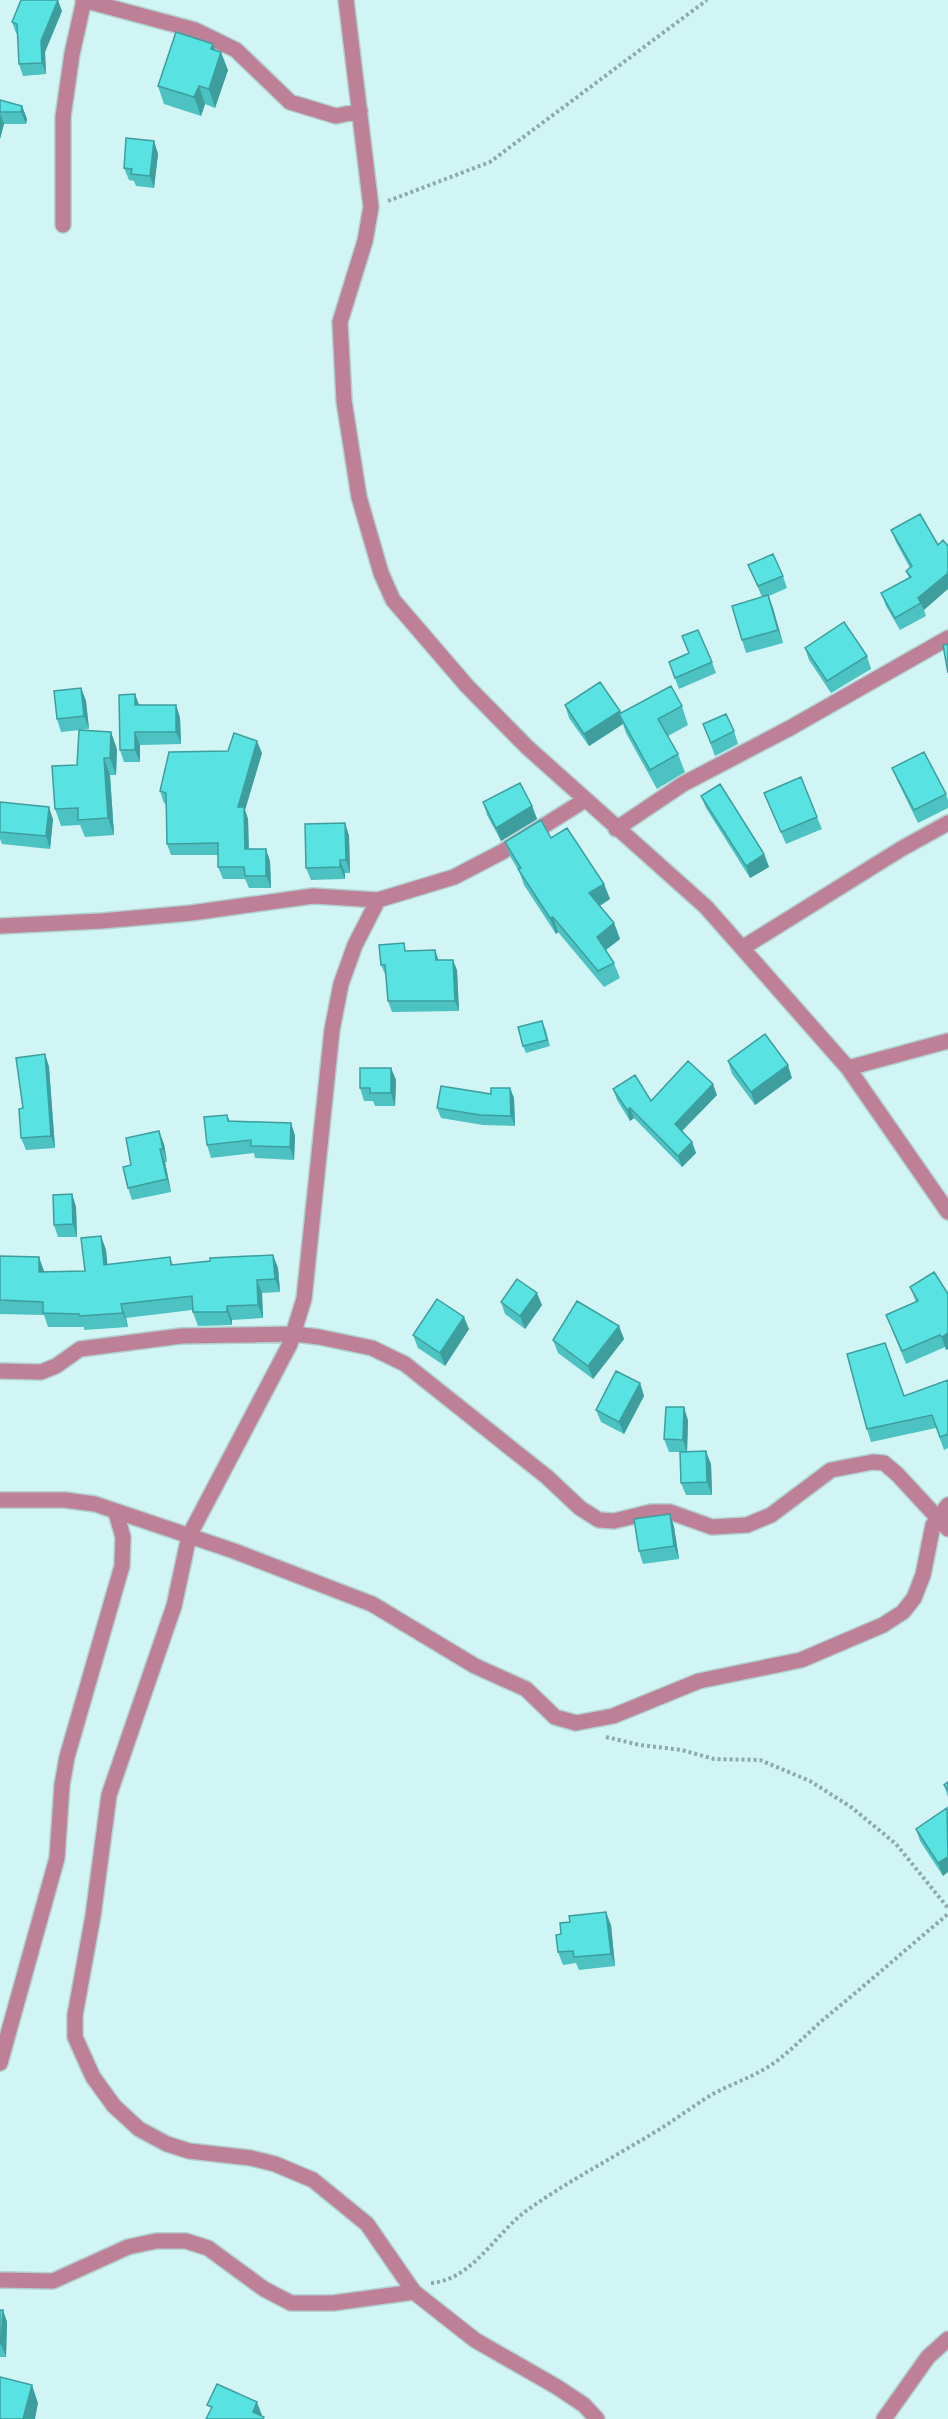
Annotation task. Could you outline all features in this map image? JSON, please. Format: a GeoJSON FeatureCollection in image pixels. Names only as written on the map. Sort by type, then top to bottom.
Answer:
{"type":"FeatureCollection","features":[{"type":"Feature","properties":{"kind":"street"},"geometry":{"type":"LineString","coordinates":[[63,225],[63,117],[83,0],[195,30],[236,50],[290,102],[336,116],[360,111]]}},
{"type":"Feature","properties":{"kind":"street"},"geometry":{"type":"LineString","coordinates":[[346,0],[371,207],[364,241],[340,322],[344,401],[359,497],[381,573],[393,600],[467,686],[616,829],[706,907],[848,1068],[948,1212]]}},
{"type":"Feature","properties":{"kind":"street"},"geometry":{"type":"LineString","coordinates":[[616,829],[683,784],[790,728],[948,638]]}},
{"type":"Feature","properties":{"kind":"street"},"geometry":{"type":"LineString","coordinates":[[0,926],[101,921],[191,913],[314,896],[378,900],[453,877],[502,852],[585,800]]}},
{"type":"Feature","properties":{"kind":"street"},"geometry":{"type":"LineString","coordinates":[[742,948],[901,849],[948,823]]}},
{"type":"Feature","properties":{"kind":"street"},"geometry":{"type":"LineString","coordinates":[[378,900],[355,945],[341,984],[332,1030],[320,1132],[309,1271],[295,1334],[189,1536],[174,1606],[109,1795],[93,1916],[75,2015],[75,2037],[93,2077],[114,2106],[139,2129],[167,2144],[189,2151],[251,2158],[283,2166],[313,2180],[367,2224],[412,2289],[475,2340],[557,2387],[584,2405],[597,2419]]}},
{"type":"Feature","properties":{"kind":"street"},"geometry":{"type":"LineString","coordinates":[[848,1068],[948,1041]]}},
{"type":"Feature","properties":{"kind":"street"},"geometry":{"type":"LineString","coordinates":[[0,1371],[21,1373],[46,1371],[80,1348],[181,1336],[295,1334],[372,1348],[405,1364],[547,1477],[580,1508],[599,1520],[670,1512],[712,1527],[747,1525],[771,1515],[831,1470],[873,1462],[890,1467],[943,1510],[948,1529]]}},
{"type":"Feature","properties":{"kind":"street"},"geometry":{"type":"LineString","coordinates":[[0,1500],[79,1501],[189,1536],[372,1604],[475,1666],[526,1689],[555,1717],[576,1723],[613,1716],[699,1681],[801,1660],[883,1625],[903,1612],[914,1598],[923,1575],[931,1533],[943,1510]]}},
{"type":"Feature","properties":{"kind":"street"},"geometry":{"type":"LineString","coordinates":[[0,2063],[57,1858],[62,1785],[67,1757],[122,1566],[123,1537],[116,1513]]}},
{"type":"Feature","properties":{"kind":"street"},"geometry":{"type":"LineString","coordinates":[[0,2280],[53,2281],[128,2247],[156,2241],[186,2241],[208,2248],[264,2289],[291,2303],[333,2303],[412,2289]]}},
{"type":"Feature","properties":{"kind":"street"},"geometry":{"type":"LineString","coordinates":[[884,2419],[928,2357],[948,2339]]}},
{"type":"Feature","properties":{"kind":"path"},"geometry":{"type":"LineString","coordinates":[[371,207],[490,162],[707,0]]}},
{"type":"Feature","properties":{"kind":"path"},"geometry":{"type":"LineString","coordinates":[[576,1723],[606,1737],[640,1745],[682,1750],[721,1760],[760,1760],[810,1781],[851,1807],[896,1844],[948,1908]]}},
{"type":"Feature","properties":{"kind":"path"},"geometry":{"type":"LineString","coordinates":[[412,2289],[447,2282],[472,2264],[496,2237],[528,2210],[660,2130],[712,2094],[768,2067],[798,2044],[894,1957],[948,1914]]}},
{"type":"Feature","properties":{"kind":"building"},"geometry":{"type":"Polygon","coordinates":[[[21,0],[58,0],[41,41],[42,63],[19,64],[17,24],[12,22],[21,0]]]}},
{"type":"Feature","properties":{"kind":"building"},"geometry":{"type":"Polygon","coordinates":[[[176,32],[213,44],[211,49],[221,52],[209,89],[199,86],[194,97],[158,86],[176,32]]]}},
{"type":"Feature","properties":{"kind":"building"},"geometry":{"type":"Polygon","coordinates":[[[0,100],[22,106],[21,112],[0,112],[0,100]]]}},
{"type":"Feature","properties":{"kind":"building"},"geometry":{"type":"Polygon","coordinates":[[[126,138],[154,141],[150,176],[131,174],[132,169],[124,168],[126,138]]]}},
{"type":"Feature","properties":{"kind":"building"},"geometry":{"type":"Polygon","coordinates":[[[920,514],[938,545],[943,540],[948,546],[948,573],[918,598],[921,603],[895,618],[881,593],[911,577],[906,571],[912,566],[891,530],[920,514]]]}},
{"type":"Feature","properties":{"kind":"building"},"geometry":{"type":"Polygon","coordinates":[[[773,554],[783,576],[758,586],[748,565],[773,554]]]}},
{"type":"Feature","properties":{"kind":"building"},"geometry":{"type":"Polygon","coordinates":[[[768,595],[778,630],[742,640],[732,606],[768,595]]]}},
{"type":"Feature","properties":{"kind":"building"},"geometry":{"type":"Polygon","coordinates":[[[844,622],[867,656],[827,681],[805,648],[844,622]]]}},
{"type":"Feature","properties":{"kind":"building"},"geometry":{"type":"Polygon","coordinates":[[[698,630],[712,662],[675,678],[669,662],[689,653],[682,636],[698,630]]]}},
{"type":"Feature","properties":{"kind":"building"},"geometry":{"type":"Polygon","coordinates":[[[948,644],[948,673],[943,645],[948,644]]]}},
{"type":"Feature","properties":{"kind":"building"},"geometry":{"type":"Polygon","coordinates":[[[600,682],[620,711],[584,734],[565,705],[600,682]]]}},
{"type":"Feature","properties":{"kind":"building"},"geometry":{"type":"Polygon","coordinates":[[[671,686],[682,706],[658,719],[678,754],[650,770],[619,714],[671,686]]]}},
{"type":"Feature","properties":{"kind":"building"},"geometry":{"type":"Polygon","coordinates":[[[81,688],[84,716],[57,719],[54,691],[81,688]]]}},
{"type":"Feature","properties":{"kind":"building"},"geometry":{"type":"Polygon","coordinates":[[[135,694],[135,705],[176,705],[176,732],[135,732],[135,750],[120,750],[119,695],[135,694]]]}},
{"type":"Feature","properties":{"kind":"building"},"geometry":{"type":"Polygon","coordinates":[[[726,714],[734,731],[711,743],[703,724],[726,714]]]}},
{"type":"Feature","properties":{"kind":"building"},"geometry":{"type":"Polygon","coordinates":[[[79,730],[111,732],[110,758],[104,758],[108,818],[78,820],[78,808],[55,809],[52,766],[77,765],[79,730]]]}},
{"type":"Feature","properties":{"kind":"building"},"geometry":{"type":"Polygon","coordinates":[[[234,733],[257,741],[238,807],[244,807],[245,849],[266,849],[266,876],[245,876],[244,867],[218,867],[218,843],[167,844],[166,793],[160,791],[169,752],[228,751],[234,733]]]}},
{"type":"Feature","properties":{"kind":"building"},"geometry":{"type":"Polygon","coordinates":[[[924,752],[946,794],[914,810],[892,768],[924,752]]]}},
{"type":"Feature","properties":{"kind":"building"},"geometry":{"type":"Polygon","coordinates":[[[801,777],[817,817],[781,832],[764,793],[801,777]]]}},
{"type":"Feature","properties":{"kind":"building"},"geometry":{"type":"Polygon","coordinates":[[[520,783],[532,806],[496,828],[483,802],[520,783]]]}},
{"type":"Feature","properties":{"kind":"building"},"geometry":{"type":"Polygon","coordinates":[[[720,784],[764,854],[746,866],[701,796],[720,784]]]}},
{"type":"Feature","properties":{"kind":"building"},"geometry":{"type":"Polygon","coordinates":[[[0,802],[49,807],[46,836],[0,832],[0,802]]]}},
{"type":"Feature","properties":{"kind":"building"},"geometry":{"type":"Polygon","coordinates":[[[541,820],[551,838],[567,828],[604,884],[589,893],[614,923],[597,937],[614,963],[598,971],[553,917],[550,918],[518,869],[521,868],[505,842],[541,820]]]}},
{"type":"Feature","properties":{"kind":"building"},"geometry":{"type":"Polygon","coordinates":[[[345,823],[346,860],[340,860],[340,867],[306,868],[305,824],[345,823]]]}},
{"type":"Feature","properties":{"kind":"building"},"geometry":{"type":"Polygon","coordinates":[[[404,943],[405,951],[435,950],[436,960],[453,960],[455,1001],[388,1001],[385,965],[381,965],[379,945],[404,943]]]}},
{"type":"Feature","properties":{"kind":"building"},"geometry":{"type":"Polygon","coordinates":[[[542,1021],[547,1040],[523,1046],[518,1027],[542,1021]]]}},
{"type":"Feature","properties":{"kind":"building"},"geometry":{"type":"Polygon","coordinates":[[[765,1034],[788,1065],[751,1092],[728,1061],[765,1034]]]}},
{"type":"Feature","properties":{"kind":"building"},"geometry":{"type":"Polygon","coordinates":[[[45,1054],[51,1136],[21,1138],[19,1109],[23,1108],[16,1058],[45,1054]]]}},
{"type":"Feature","properties":{"kind":"building"},"geometry":{"type":"Polygon","coordinates":[[[688,1061],[713,1084],[675,1124],[692,1142],[678,1156],[630,1108],[627,1110],[613,1089],[635,1075],[651,1101],[688,1061]]]}},
{"type":"Feature","properties":{"kind":"building"},"geometry":{"type":"Polygon","coordinates":[[[360,1068],[391,1068],[391,1093],[370,1093],[370,1088],[360,1088],[360,1068]]]}},
{"type":"Feature","properties":{"kind":"building"},"geometry":{"type":"Polygon","coordinates":[[[441,1086],[491,1094],[491,1088],[510,1088],[511,1116],[480,1115],[437,1108],[441,1086]]]}},
{"type":"Feature","properties":{"kind":"building"},"geometry":{"type":"Polygon","coordinates":[[[227,1115],[228,1121],[291,1123],[290,1147],[251,1146],[251,1140],[207,1145],[204,1117],[227,1115]]]}},
{"type":"Feature","properties":{"kind":"building"},"geometry":{"type":"Polygon","coordinates":[[[159,1131],[163,1149],[160,1149],[167,1179],[128,1188],[123,1167],[131,1165],[126,1138],[159,1131]]]}},
{"type":"Feature","properties":{"kind":"building"},"geometry":{"type":"Polygon","coordinates":[[[72,1194],[73,1224],[54,1225],[53,1195],[72,1194]]]}},
{"type":"Feature","properties":{"kind":"building"},"geometry":{"type":"Polygon","coordinates":[[[101,1236],[104,1265],[170,1257],[171,1265],[210,1261],[210,1258],[273,1255],[275,1279],[257,1280],[258,1305],[227,1306],[227,1312],[193,1312],[192,1296],[121,1304],[123,1313],[80,1316],[79,1314],[43,1313],[43,1302],[0,1300],[0,1256],[39,1257],[39,1272],[85,1271],[81,1238],[101,1236]]]}},
{"type":"Feature","properties":{"kind":"building"},"geometry":{"type":"Polygon","coordinates":[[[934,1272],[948,1294],[948,1333],[902,1351],[886,1315],[918,1301],[910,1287],[934,1272]]]}},
{"type":"Feature","properties":{"kind":"building"},"geometry":{"type":"Polygon","coordinates":[[[517,1279],[537,1293],[520,1316],[501,1302],[517,1279]]]}},
{"type":"Feature","properties":{"kind":"building"},"geometry":{"type":"Polygon","coordinates":[[[437,1299],[464,1317],[440,1353],[413,1335],[437,1299]]]}},
{"type":"Feature","properties":{"kind":"building"},"geometry":{"type":"Polygon","coordinates":[[[577,1301],[619,1326],[588,1366],[553,1340],[577,1301]]]}},
{"type":"Feature","properties":{"kind":"building"},"geometry":{"type":"Polygon","coordinates":[[[885,1343],[904,1396],[948,1380],[948,1434],[940,1437],[932,1415],[867,1429],[847,1354],[885,1343]]]}},
{"type":"Feature","properties":{"kind":"building"},"geometry":{"type":"Polygon","coordinates":[[[616,1371],[640,1383],[619,1422],[596,1410],[616,1371]]]}},
{"type":"Feature","properties":{"kind":"building"},"geometry":{"type":"Polygon","coordinates":[[[666,1407],[684,1407],[683,1440],[664,1439],[666,1407]]]}},
{"type":"Feature","properties":{"kind":"building"},"geometry":{"type":"Polygon","coordinates":[[[706,1451],[707,1482],[681,1483],[680,1452],[706,1451]]]}},
{"type":"Feature","properties":{"kind":"building"},"geometry":{"type":"Polygon","coordinates":[[[670,1514],[674,1546],[639,1551],[634,1519],[670,1514]]]}},
{"type":"Feature","properties":{"kind":"building"},"geometry":{"type":"Polygon","coordinates":[[[947,1808],[948,1857],[938,1863],[916,1829],[947,1808]]]}},
{"type":"Feature","properties":{"kind":"building"},"geometry":{"type":"Polygon","coordinates":[[[606,1912],[611,1954],[574,1957],[573,1951],[558,1952],[556,1935],[561,1934],[560,1923],[570,1922],[569,1916],[606,1912]]]}},
{"type":"Feature","properties":{"kind":"building"},"geometry":{"type":"Polygon","coordinates":[[[0,2310],[3,2310],[1,2344],[0,2344],[0,2310]]]}},
{"type":"Feature","properties":{"kind":"building"},"geometry":{"type":"Polygon","coordinates":[[[0,2377],[32,2385],[23,2419],[0,2419],[0,2377]]]}},
{"type":"Feature","properties":{"kind":"building"},"geometry":{"type":"Polygon","coordinates":[[[217,2384],[257,2402],[253,2412],[264,2417],[263,2419],[206,2419],[212,2407],[207,2405],[217,2384]]]}}]}
